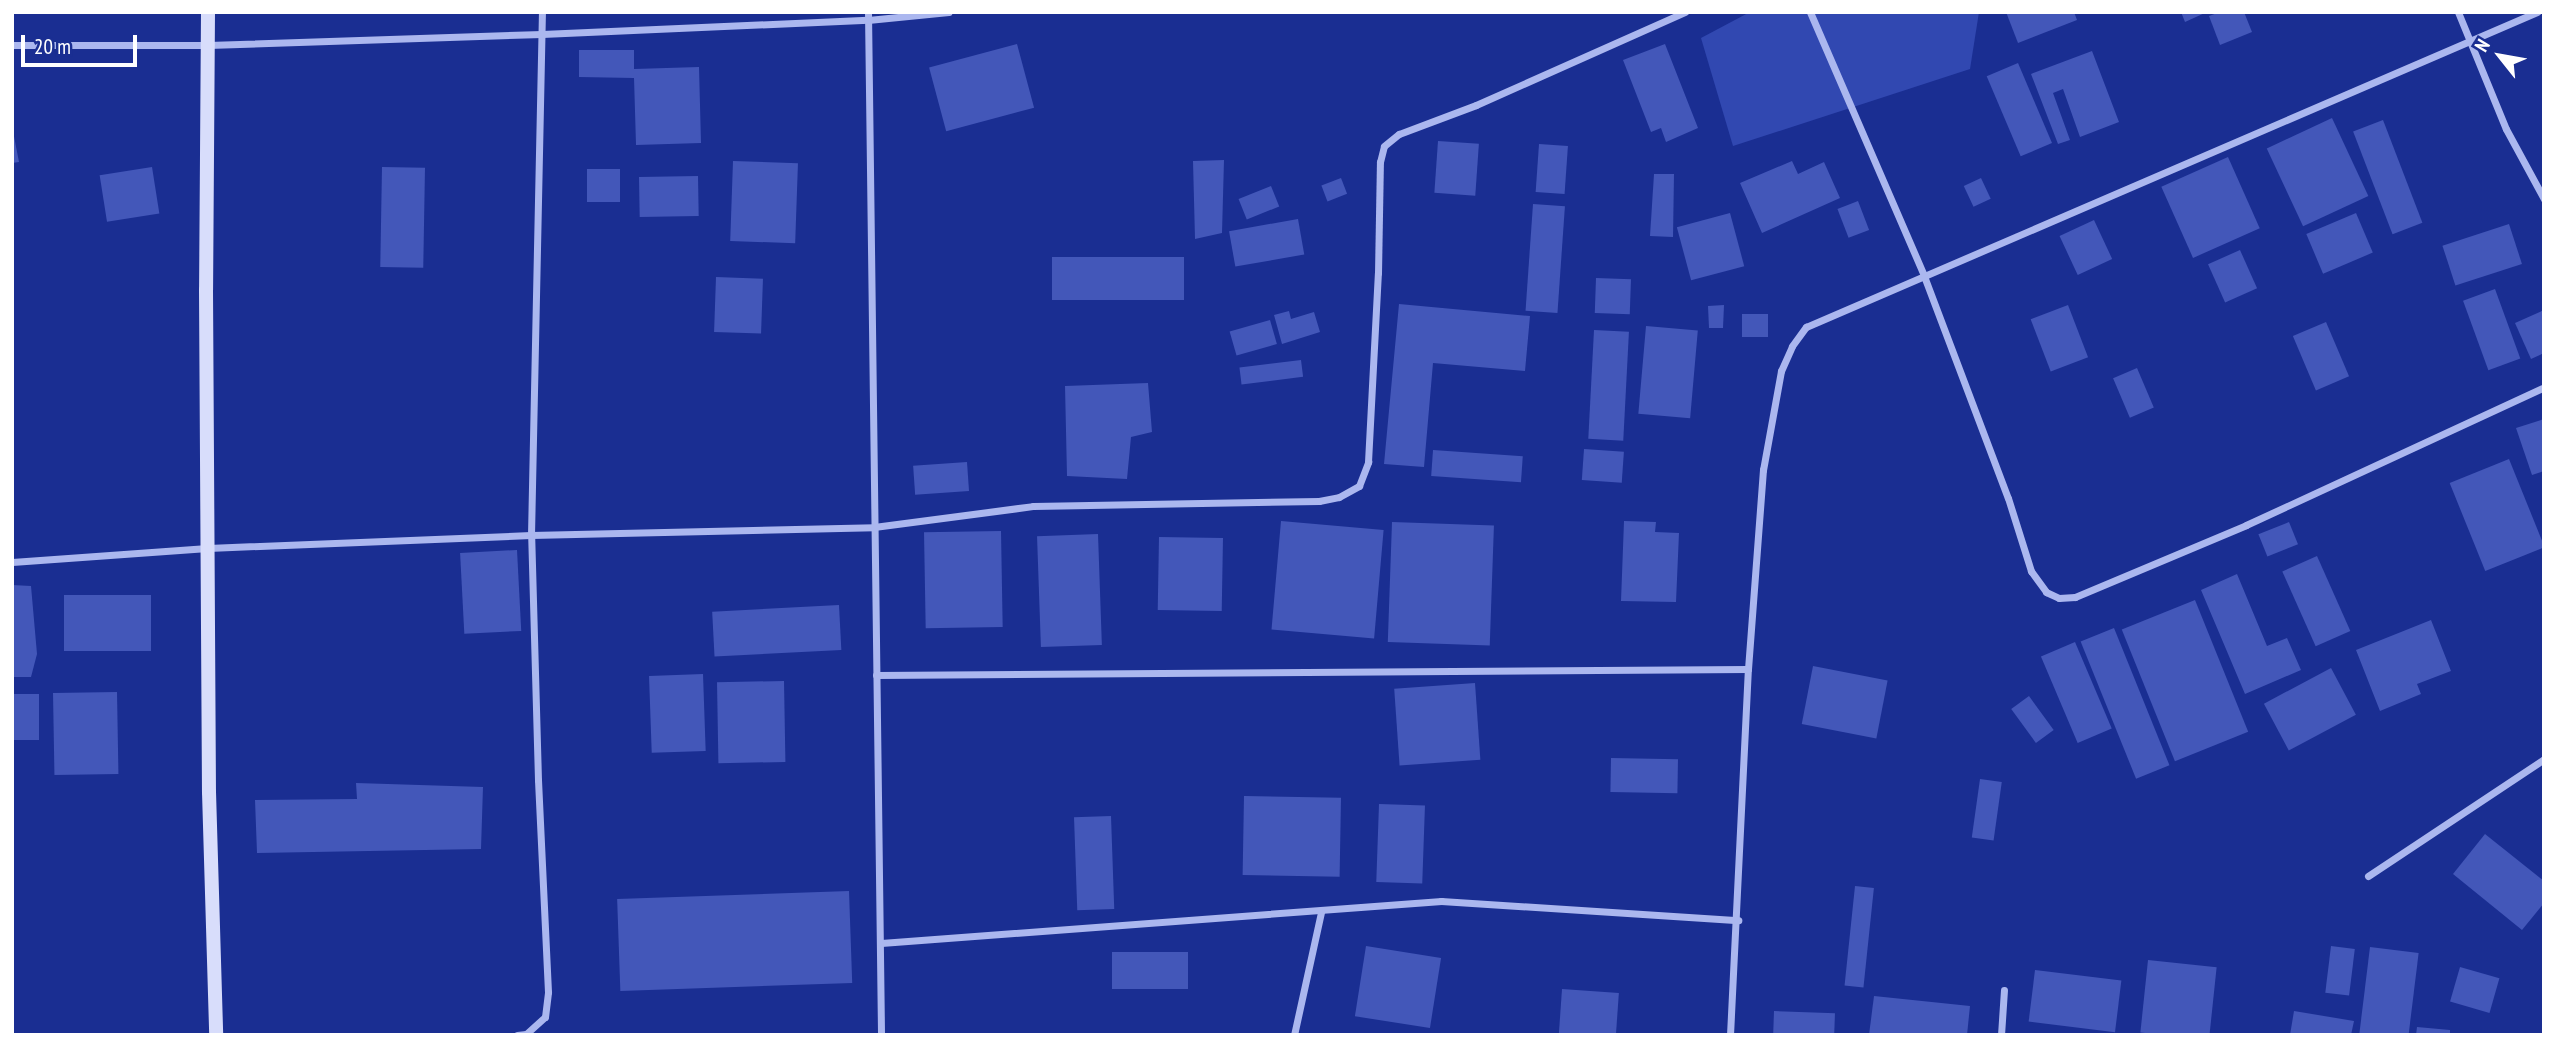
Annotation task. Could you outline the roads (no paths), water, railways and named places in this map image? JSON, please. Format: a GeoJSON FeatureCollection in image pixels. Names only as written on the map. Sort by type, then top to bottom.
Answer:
{"type":"FeatureCollection","features":[{"type":"Feature","properties":{"kind":"street"},"geometry":{"type":"LineString","coordinates":[[208,12],[209,792],[216,1035]]}},
{"type":"Feature","properties":{"kind":"street"},"geometry":{"type":"LineString","coordinates":[[517,1035],[526,1034],[545,1017],[548,992],[537,780],[531,535],[542,12]]}},
{"type":"Feature","properties":{"kind":"street"},"geometry":{"type":"LineString","coordinates":[[12,45],[208,46],[542,34],[949,12]]}},
{"type":"Feature","properties":{"kind":"street"},"geometry":{"type":"LineString","coordinates":[[12,562],[208,548],[531,535],[874,527],[1033,506],[1320,501],[1339,497],[1359,486],[1368,462],[1378,273],[1380,162],[1384,146],[1399,134],[1476,105],[1685,12]]}},
{"type":"Feature","properties":{"kind":"street"},"geometry":{"type":"LineString","coordinates":[[1810,12],[1924,276],[2008,499],[2031,571],[2046,592],[2059,598],[2075,597],[2246,525],[2544,387]]}},
{"type":"Feature","properties":{"kind":"street"},"geometry":{"type":"LineString","coordinates":[[2458,12],[2506,129],[2544,199]]}},
{"type":"Feature","properties":{"kind":"street"},"geometry":{"type":"LineString","coordinates":[[1730,1035],[1738,920],[1748,669],[1763,470],[1773,406],[1792,346],[1806,327],[1821,318],[2537,12]]}},
{"type":"Feature","properties":{"kind":"street"},"geometry":{"type":"LineString","coordinates":[[868,16],[881,1035]]}},
{"type":"Feature","properties":{"kind":"street"},"geometry":{"type":"LineString","coordinates":[[876,675],[1748,669]]}},
{"type":"Feature","properties":{"kind":"street"},"geometry":{"type":"LineString","coordinates":[[2368,876],[2544,760]]}},
{"type":"Feature","properties":{"kind":"street"},"geometry":{"type":"LineString","coordinates":[[881,943],[1441,901],[1738,920]]}},
{"type":"Feature","properties":{"kind":"street"},"geometry":{"type":"LineString","coordinates":[[1294,1035],[1321,912]]}},
{"type":"Feature","properties":{"kind":"street"},"geometry":{"type":"LineString","coordinates":[[2001,1035],[2004,990]]}}]}
